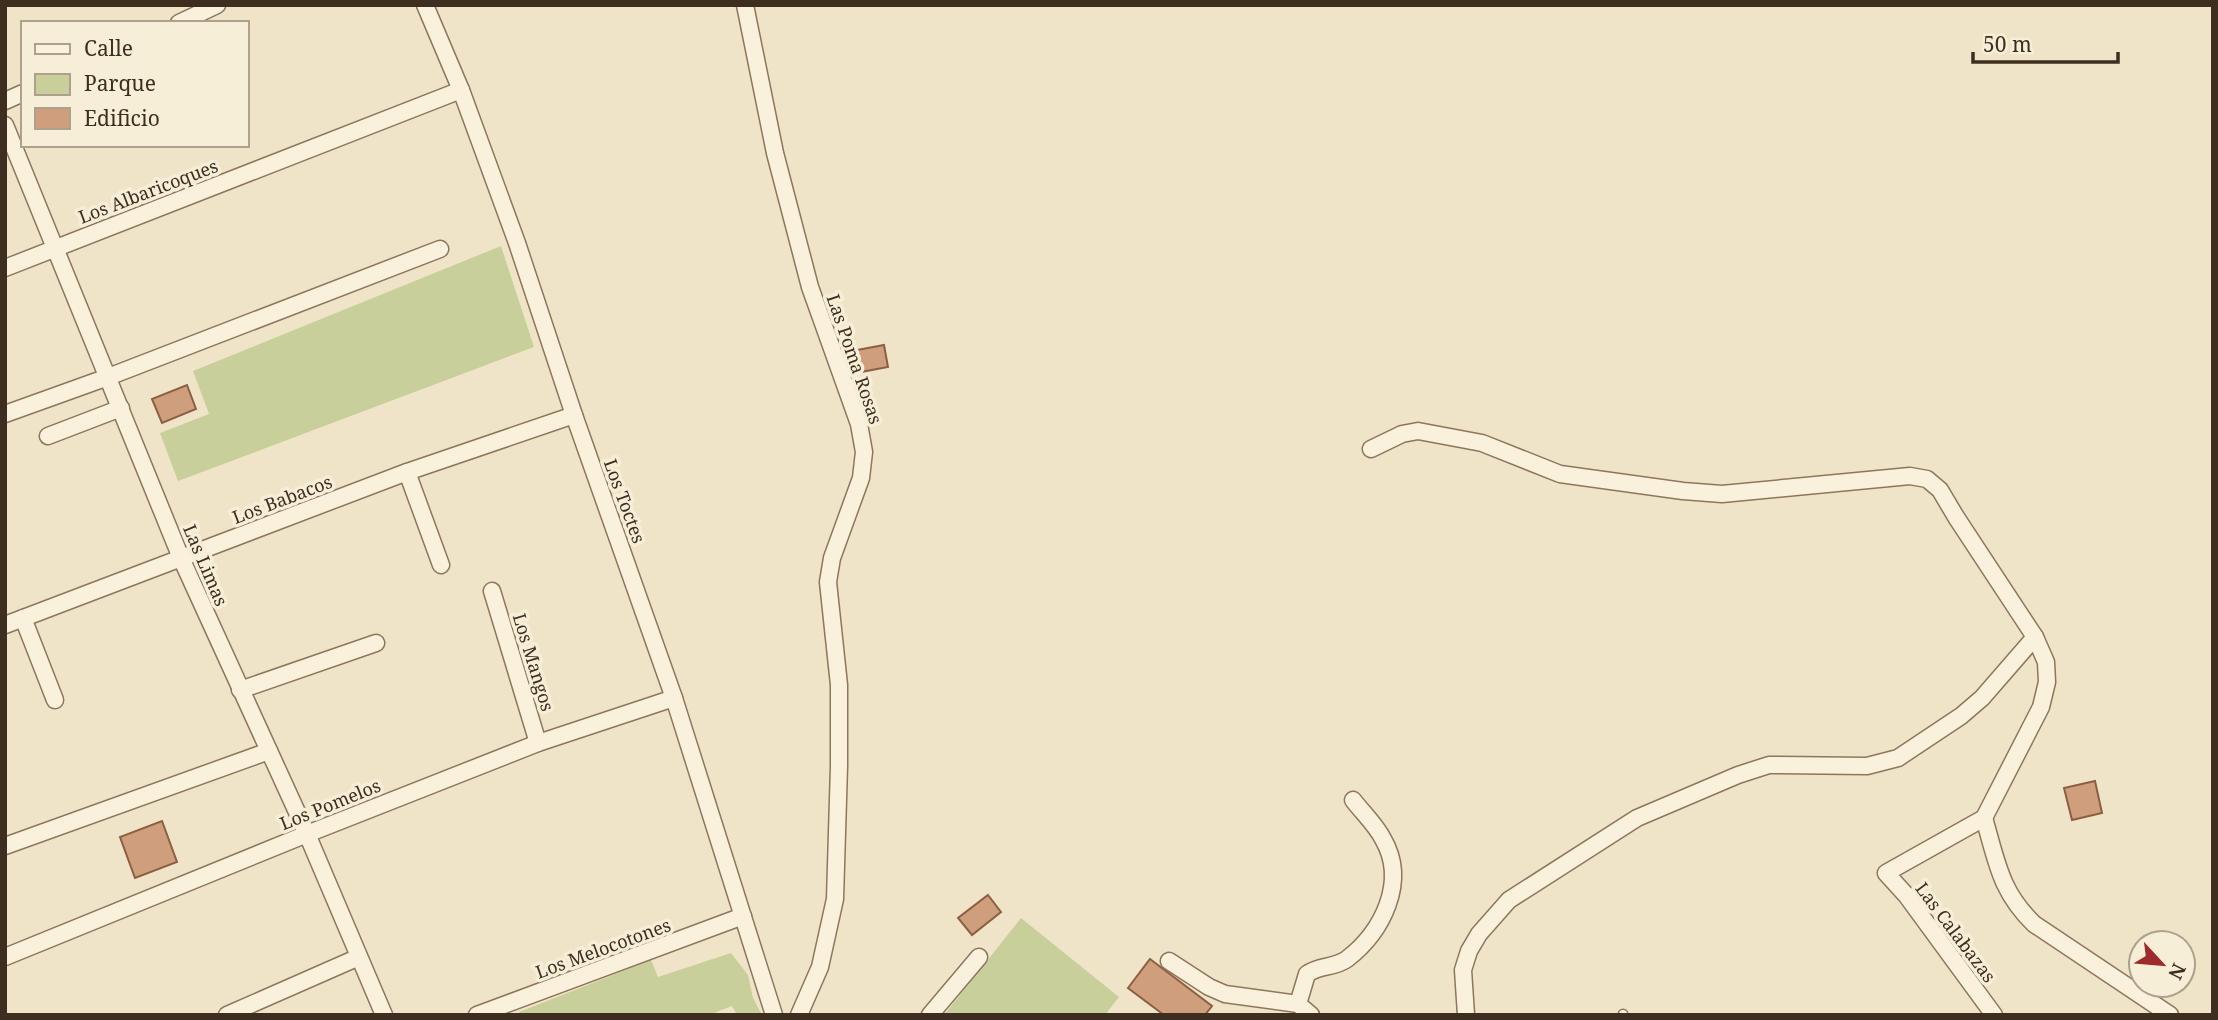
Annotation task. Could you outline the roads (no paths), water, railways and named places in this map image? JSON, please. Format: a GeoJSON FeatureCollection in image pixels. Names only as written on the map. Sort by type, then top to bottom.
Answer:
{"type":"FeatureCollection","features":[{"type":"Feature","properties":{"kind":"street"},"geometry":{"type":"LineString","coordinates":[[183,21],[217,5]]}},
{"type":"Feature","properties":{"kind":"street","name":"Los Toctes"},"geometry":{"type":"LineString","coordinates":[[425,5],[461,90],[517,243],[574,415],[674,698],[774,1015]]}},
{"type":"Feature","properties":{"kind":"street","name":"Las Poma Rosas"},"geometry":{"type":"LineString","coordinates":[[745,5],[775,153],[810,286],[859,424],[864,452],[861,478],[832,558],[828,582],[839,685],[835,899],[820,967],[799,1015]]}},
{"type":"Feature","properties":{"kind":"street","name":"Los Albaricoques"},"geometry":{"type":"LineString","coordinates":[[5,268],[461,90]]}},
{"type":"Feature","properties":{"kind":"street"},"geometry":{"type":"LineString","coordinates":[[5,101],[21,94]]}},
{"type":"Feature","properties":{"kind":"street","name":"Las Limas"},"geometry":{"type":"LineString","coordinates":[[5,125],[181,558],[307,834],[384,1015]]}},
{"type":"Feature","properties":{"kind":"street"},"geometry":{"type":"LineString","coordinates":[[5,414],[440,249]]}},
{"type":"Feature","properties":{"kind":"street"},"geometry":{"type":"LineString","coordinates":[[48,436],[121,408]]}},
{"type":"Feature","properties":{"kind":"street","name":"Los Babacos"},"geometry":{"type":"LineString","coordinates":[[5,625],[407,472],[574,415]]}},
{"type":"Feature","properties":{"kind":"street"},"geometry":{"type":"LineString","coordinates":[[1371,449],[1402,434],[1418,430],[1482,443],[1560,474],[1722,494],[1870,478],[1910,476],[1927,479],[1940,490],[2035,637],[2046,662],[2047,682],[2041,707],[1984,818],[2005,888],[2018,909],[2034,924],[2170,1015]]}},
{"type":"Feature","properties":{"kind":"street"},"geometry":{"type":"LineString","coordinates":[[407,472],[441,565]]}},
{"type":"Feature","properties":{"kind":"street","name":"Los Mangos"},"geometry":{"type":"LineString","coordinates":[[492,592],[538,743]]}},
{"type":"Feature","properties":{"kind":"street"},"geometry":{"type":"LineString","coordinates":[[23,618],[55,700]]}},
{"type":"Feature","properties":{"kind":"street"},"geometry":{"type":"LineString","coordinates":[[1466,1015],[1463,970],[1469,951],[1479,934],[1509,900],[1637,818],[1738,775],[1769,765],[1867,766],[1898,758],[1961,716],[1982,698],[2035,637]]}},
{"type":"Feature","properties":{"kind":"street"},"geometry":{"type":"LineString","coordinates":[[240,690],[376,643]]}},
{"type":"Feature","properties":{"kind":"street","name":"Los Pomelos"},"geometry":{"type":"LineString","coordinates":[[5,957],[538,743],[674,698]]}},
{"type":"Feature","properties":{"kind":"street"},"geometry":{"type":"LineString","coordinates":[[5,846],[269,751]]}},
{"type":"Feature","properties":{"kind":"street"},"geometry":{"type":"LineString","coordinates":[[1169,961],[1225,994],[1304,1009],[1307,974],[1318,968],[1345,961],[1368,939],[1385,916],[1392,893],[1391,863],[1384,839],[1353,800]]}},
{"type":"Feature","properties":{"kind":"street","name":"Las Calabazas"},"geometry":{"type":"LineString","coordinates":[[1984,818],[1886,873],[1906,895],[1994,1015]]}},
{"type":"Feature","properties":{"kind":"street","name":"Los Melocotones"},"geometry":{"type":"LineString","coordinates":[[477,1015],[743,916]]}},
{"type":"Feature","properties":{"kind":"street"},"geometry":{"type":"LineString","coordinates":[[227,1015],[359,957]]}},
{"type":"Feature","properties":{"kind":"street"},"geometry":{"type":"LineString","coordinates":[[930,1015],[979,957]]}}]}
